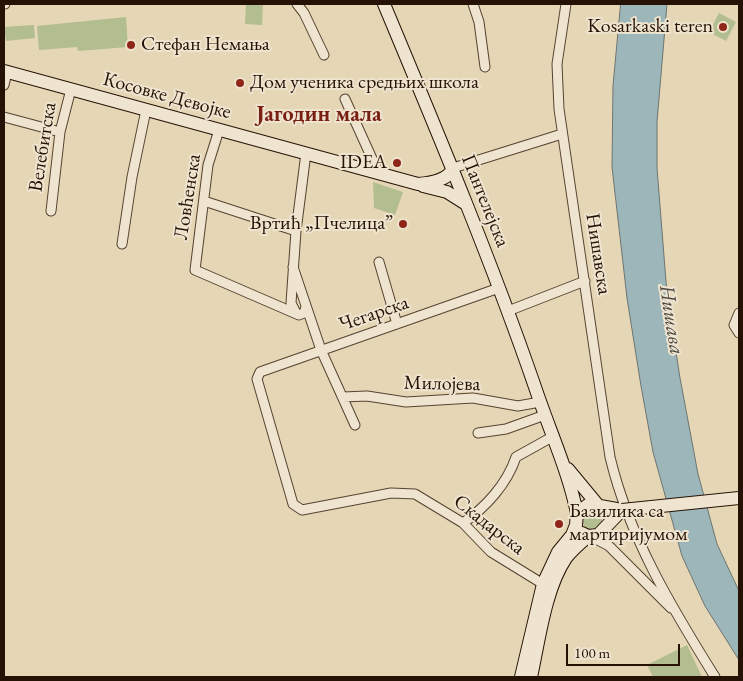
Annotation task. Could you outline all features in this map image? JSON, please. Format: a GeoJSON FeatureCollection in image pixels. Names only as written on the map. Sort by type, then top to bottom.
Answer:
{"type":"FeatureCollection","features":[{"type":"Feature","properties":{"kind":"main road","name":"Пантелејска"},"geometry":{"type":"LineString","coordinates":[[384,4],[453,168],[500,288],[563,464],[577,519]]}},
{"type":"Feature","properties":{"kind":"main road","name":"Косовке Девојке"},"geometry":{"type":"LineString","coordinates":[[6,72],[399,180],[418,184],[433,183],[449,174],[453,168]]}},
{"type":"Feature","properties":{"kind":"main road","name":"Косовке Девојке"},"geometry":{"type":"LineString","coordinates":[[399,180],[420,178],[444,169],[453,168]]}},
{"type":"Feature","properties":{"kind":"main road"},"geometry":{"type":"LineString","coordinates":[[418,184],[447,192],[466,204]]}},
{"type":"Feature","properties":{"kind":"main road","name":"Пантелејска"},"geometry":{"type":"LineString","coordinates":[[563,464],[599,505]]}},
{"type":"Feature","properties":{"kind":"main road"},"geometry":{"type":"LineString","coordinates":[[521,677],[543,584],[558,552],[586,505],[624,509],[739,498]]}},
{"type":"Feature","properties":{"kind":"main road"},"geometry":{"type":"LineString","coordinates":[[599,505],[607,513],[608,522]]}},
{"type":"Feature","properties":{"kind":"main road"},"geometry":{"type":"LineString","coordinates":[[531,677],[543,622],[560,568],[567,557],[590,536],[603,532],[608,522],[624,509]]}},
{"type":"Feature","properties":{"kind":"main road"},"geometry":{"type":"LineString","coordinates":[[577,519],[581,532],[590,536]]}},
{"type":"Feature","properties":{"kind":"street"},"geometry":{"type":"LineString","coordinates":[[297,4],[304,13],[324,55]]}},
{"type":"Feature","properties":{"kind":"street"},"geometry":{"type":"LineString","coordinates":[[473,4],[478,22],[485,67]]}},
{"type":"Feature","properties":{"kind":"street","name":"Нишавска"},"geometry":{"type":"LineString","coordinates":[[566,4],[557,64],[562,134],[610,457],[624,509],[676,613]]}},
{"type":"Feature","properties":{"kind":"street"},"geometry":{"type":"LineString","coordinates":[[4,85],[6,72]]}},
{"type":"Feature","properties":{"kind":"street","name":"Велебитска"},"geometry":{"type":"LineString","coordinates":[[51,211],[60,132],[71,89]]}},
{"type":"Feature","properties":{"kind":"street"},"geometry":{"type":"LineString","coordinates":[[345,99],[379,174]]}},
{"type":"Feature","properties":{"kind":"street"},"geometry":{"type":"LineString","coordinates":[[122,244],[132,177],[146,110]]}},
{"type":"Feature","properties":{"kind":"street"},"geometry":{"type":"LineString","coordinates":[[4,117],[60,132]]}},
{"type":"Feature","properties":{"kind":"street","name":"Ловћенска"},"geometry":{"type":"LineString","coordinates":[[218,130],[208,165],[195,270],[296,313]]}},
{"type":"Feature","properties":{"kind":"street"},"geometry":{"type":"LineString","coordinates":[[453,168],[562,134]]}},
{"type":"Feature","properties":{"kind":"street"},"geometry":{"type":"LineString","coordinates":[[306,153],[296,231],[291,303],[296,313],[304,314],[306,307]]}},
{"type":"Feature","properties":{"kind":"street"},"geometry":{"type":"LineString","coordinates":[[204,201],[296,231]]}},
{"type":"Feature","properties":{"kind":"street"},"geometry":{"type":"LineString","coordinates":[[380,262],[397,324]]}},
{"type":"Feature","properties":{"kind":"street"},"geometry":{"type":"LineString","coordinates":[[293,267],[331,376],[343,397],[355,425]]}},
{"type":"Feature","properties":{"kind":"street"},"geometry":{"type":"LineString","coordinates":[[508,311],[585,280]]}},
{"type":"Feature","properties":{"kind":"street","name":"Чегарска"},"geometry":{"type":"LineString","coordinates":[[260,372],[500,288]]}},
{"type":"Feature","properties":{"kind":"street"},"geometry":{"type":"LineString","coordinates":[[739,312],[734,325],[739,333]]}},
{"type":"Feature","properties":{"kind":"street","name":"Скадарска"},"geometry":{"type":"LineString","coordinates":[[260,372],[258,381],[294,506],[302,510],[384,494],[401,492],[415,494],[463,523],[491,552],[543,584]]}},
{"type":"Feature","properties":{"kind":"street","name":"Милојева"},"geometry":{"type":"LineString","coordinates":[[343,397],[368,396],[406,402],[473,398],[518,406],[540,402]]}},
{"type":"Feature","properties":{"kind":"street"},"geometry":{"type":"LineString","coordinates":[[478,433],[506,429],[544,415]]}},
{"type":"Feature","properties":{"kind":"street"},"geometry":{"type":"LineString","coordinates":[[463,523],[478,512],[491,498],[509,472],[516,457],[552,437]]}},
{"type":"Feature","properties":{"kind":"street"},"geometry":{"type":"LineString","coordinates":[[590,536],[609,546],[676,613],[714,677]]}},
{"type":"Feature","properties":{"kind":"green space"},"geometry":{"type":"Polygon","coordinates":[[[246,4],[263,4],[262,25],[245,24],[246,4]]]}},
{"type":"Feature","properties":{"kind":"green space","name":"Kosarkaski teren"},"geometry":{"type":"Polygon","coordinates":[[[719,13],[736,22],[726,41],[709,32],[719,13]]]}},
{"type":"Feature","properties":{"kind":"green space"},"geometry":{"type":"Polygon","coordinates":[[[126,17],[128,47],[78,51],[77,47],[39,50],[37,26],[126,17]]]}},
{"type":"Feature","properties":{"kind":"green space"},"geometry":{"type":"Polygon","coordinates":[[[34,25],[35,38],[6,41],[4,27],[34,25]]]}},
{"type":"Feature","properties":{"kind":"green space"},"geometry":{"type":"Polygon","coordinates":[[[373,182],[403,192],[395,215],[374,208],[373,182]]]}},
{"type":"Feature","properties":{"kind":"green space"},"geometry":{"type":"Polygon","coordinates":[[[592,510],[599,513],[602,520],[599,527],[592,530],[585,527],[582,520],[585,513],[592,510]]]}},
{"type":"Feature","properties":{"kind":"green space"},"geometry":{"type":"Polygon","coordinates":[[[687,645],[702,677],[653,677],[647,665],[687,645]]]}},
{"type":"Feature","properties":{"kind":"water","name":"Нишава"},"geometry":{"type":"Polygon","coordinates":[[[621,4],[667,4],[657,122],[657,168],[667,294],[698,474],[717,544],[739,591],[739,660],[705,606],[682,556],[653,452],[641,386],[627,298],[612,167],[613,86],[621,4]]]}},
{"type":"Feature","properties":{"kind":"place","name":"Kosarkaski teren"},"geometry":{"type":"Point","coordinates":[723,27]}},
{"type":"Feature","properties":{"kind":"place","name":"Стефан Немања"},"geometry":{"type":"Point","coordinates":[131,45]}},
{"type":"Feature","properties":{"kind":"place","name":"Дом ученика средњих школа"},"geometry":{"type":"Point","coordinates":[240,83]}},
{"type":"Feature","properties":{"kind":"place","name":"IDEA"},"geometry":{"type":"Point","coordinates":[397,163]}},
{"type":"Feature","properties":{"kind":"place","name":"Вртић „Пчелица”"},"geometry":{"type":"Point","coordinates":[403,224]}},
{"type":"Feature","properties":{"kind":"place","name":"Базилика са мартиријумом"},"geometry":{"type":"Point","coordinates":[559,524]}},
{"type":"Feature","properties":{"kind":"district","name":"Јагодин мала"},"geometry":{"type":"Point","coordinates":[319,115]}}]}
